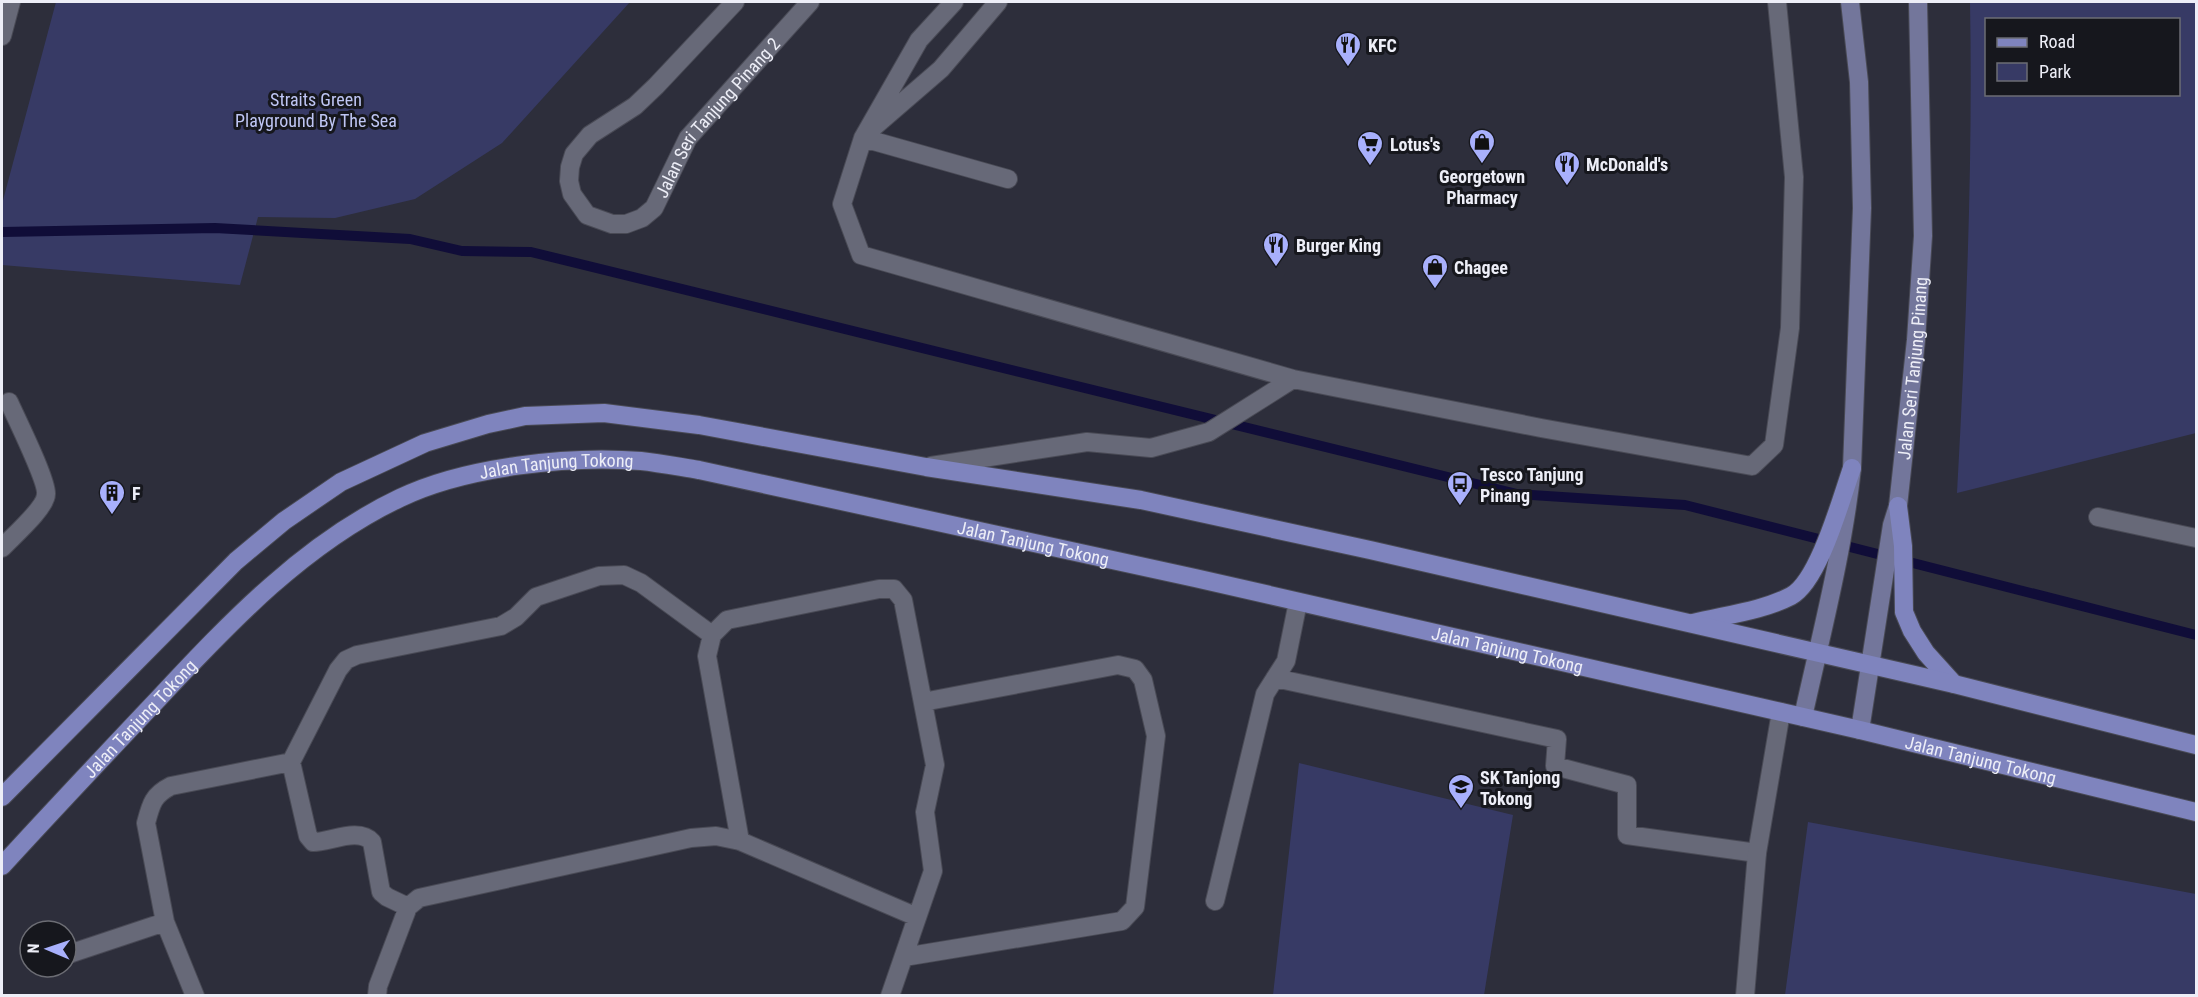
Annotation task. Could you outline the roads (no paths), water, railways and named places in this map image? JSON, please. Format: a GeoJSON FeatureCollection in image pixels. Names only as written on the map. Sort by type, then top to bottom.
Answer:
{"type":"FeatureCollection","features":[{"type":"Feature","properties":{"kind":"main road"},"geometry":{"type":"LineString","coordinates":[[1803,717],[1830,599],[1848,506],[1852,468],[1862,208],[1859,82],[1850,2]]}},
{"type":"Feature","properties":{"kind":"main road","name":"Jalan Seri Tanjung Pinang"},"geometry":{"type":"LineString","coordinates":[[1860,730],[1892,525],[1898,506],[1916,340],[1923,236],[1918,2]]}},
{"type":"Feature","properties":{"kind":"main road"},"geometry":{"type":"LineString","coordinates":[[2,797],[236,561],[284,521],[341,482],[425,443],[488,424],[525,416],[604,413],[699,425],[926,466],[1141,500],[1954,684],[2196,745]]}},
{"type":"Feature","properties":{"kind":"main road","name":"Jalan Tanjung Tokong"},"geometry":{"type":"LineString","coordinates":[[2,866],[201,653],[266,590],[328,540],[402,497],[469,475],[534,464],[603,460],[640,461],[699,470],[842,500],[1860,730],[2196,812]]}},
{"type":"Feature","properties":{"kind":"main road"},"geometry":{"type":"LineString","coordinates":[[1688,624],[1770,605],[1793,595],[1808,579],[1822,554],[1852,468]]}},
{"type":"Feature","properties":{"kind":"main road"},"geometry":{"type":"LineString","coordinates":[[1898,506],[1904,612],[1912,631],[1926,653],[1954,684]]}},
{"type":"Feature","properties":{"kind":"street"},"geometry":{"type":"LineString","coordinates":[[2,36],[11,2]]}},
{"type":"Feature","properties":{"kind":"street","name":"Jalan Seri Tanjung Pinang 2"},"geometry":{"type":"LineString","coordinates":[[735,2],[635,106],[590,135],[574,154],[570,167],[571,188],[576,201],[587,215],[612,224],[626,224],[642,218],[654,208],[688,138],[810,2]]}},
{"type":"Feature","properties":{"kind":"street"},"geometry":{"type":"LineString","coordinates":[[954,2],[919,40],[862,138],[842,204],[861,255],[1293,379],[1540,428],[1752,466],[1774,445],[1790,328],[1794,177],[1777,2]]}},
{"type":"Feature","properties":{"kind":"street"},"geometry":{"type":"LineString","coordinates":[[862,138],[941,69],[998,2]]}},
{"type":"Feature","properties":{"kind":"street"},"geometry":{"type":"LineString","coordinates":[[862,138],[1008,179]]}},
{"type":"Feature","properties":{"kind":"street"},"geometry":{"type":"LineString","coordinates":[[926,466],[1087,442],[1151,448],[1209,432],[1293,379]]}},
{"type":"Feature","properties":{"kind":"street"},"geometry":{"type":"LineString","coordinates":[[2,548],[40,507],[46,494],[42,479],[9,402]]}},
{"type":"Feature","properties":{"kind":"street"},"geometry":{"type":"LineString","coordinates":[[2098,517],[2196,538]]}},
{"type":"Feature","properties":{"kind":"street"},"geometry":{"type":"LineString","coordinates":[[408,907],[381,892],[372,842],[368,837],[360,835],[313,842],[308,836],[291,762],[338,670],[346,660],[357,655],[501,626],[516,617],[536,597],[599,576],[624,575],[641,583],[712,635]]}},
{"type":"Feature","properties":{"kind":"street"},"geometry":{"type":"LineString","coordinates":[[740,841],[707,656],[712,635],[727,620],[879,588],[894,589],[903,600],[935,765],[925,812],[933,871],[890,996]]}},
{"type":"Feature","properties":{"kind":"street"},"geometry":{"type":"LineString","coordinates":[[1215,901],[1265,694],[1286,661],[1298,602]]}},
{"type":"Feature","properties":{"kind":"street"},"geometry":{"type":"LineString","coordinates":[[904,957],[1122,921],[1136,907],[1156,736],[1143,680],[1135,669],[1118,665],[923,702]]}},
{"type":"Feature","properties":{"kind":"street"},"geometry":{"type":"LineString","coordinates":[[1275,678],[1557,739],[1555,765],[1627,785],[1627,835],[1757,853]]}},
{"type":"Feature","properties":{"kind":"street"},"geometry":{"type":"LineString","coordinates":[[1745,996],[1757,853],[1781,712]]}},
{"type":"Feature","properties":{"kind":"street"},"geometry":{"type":"LineString","coordinates":[[195,996],[165,922],[146,823],[150,807],[158,793],[171,786],[291,762]]}},
{"type":"Feature","properties":{"kind":"street"},"geometry":{"type":"LineString","coordinates":[[377,996],[378,986],[408,907],[418,897],[691,838],[716,836],[740,841],[917,917]]}},
{"type":"Feature","properties":{"kind":"street"},"geometry":{"type":"LineString","coordinates":[[78,951],[165,922]]}},
{"type":"Feature","properties":{"kind":"waterway"},"geometry":{"type":"LineString","coordinates":[[2,232],[215,228],[410,239],[462,251],[531,252],[1517,494],[1685,505],[2196,635]]}},
{"type":"Feature","properties":{"kind":"place","name":"KFC"},"geometry":{"type":"Point","coordinates":[1348,68]}},
{"type":"Feature","properties":{"kind":"place","name":"Georgetown Pharmacy"},"geometry":{"type":"Point","coordinates":[1482,165]}},
{"type":"Feature","properties":{"kind":"place","name":"Lotus's"},"geometry":{"type":"Point","coordinates":[1370,167]}},
{"type":"Feature","properties":{"kind":"place","name":"McDonald's"},"geometry":{"type":"Point","coordinates":[1567,187]}},
{"type":"Feature","properties":{"kind":"place","name":"Burger King"},"geometry":{"type":"Point","coordinates":[1276,268]}},
{"type":"Feature","properties":{"kind":"place","name":"Chagee"},"geometry":{"type":"Point","coordinates":[1435,290]}},
{"type":"Feature","properties":{"kind":"place","name":"Tesco Tanjung Pinang"},"geometry":{"type":"Point","coordinates":[1460,507]}},
{"type":"Feature","properties":{"kind":"place","name":"F"},"geometry":{"type":"Point","coordinates":[112,516]}},
{"type":"Feature","properties":{"kind":"place","name":"SK Tanjong Tokong"},"geometry":{"type":"Point","coordinates":[1461,810]}},
{"type":"Feature","properties":{"kind":"park label","name":"Straits Green Playground By The Sea"},"geometry":{"type":"Point","coordinates":[316,109]}}]}
